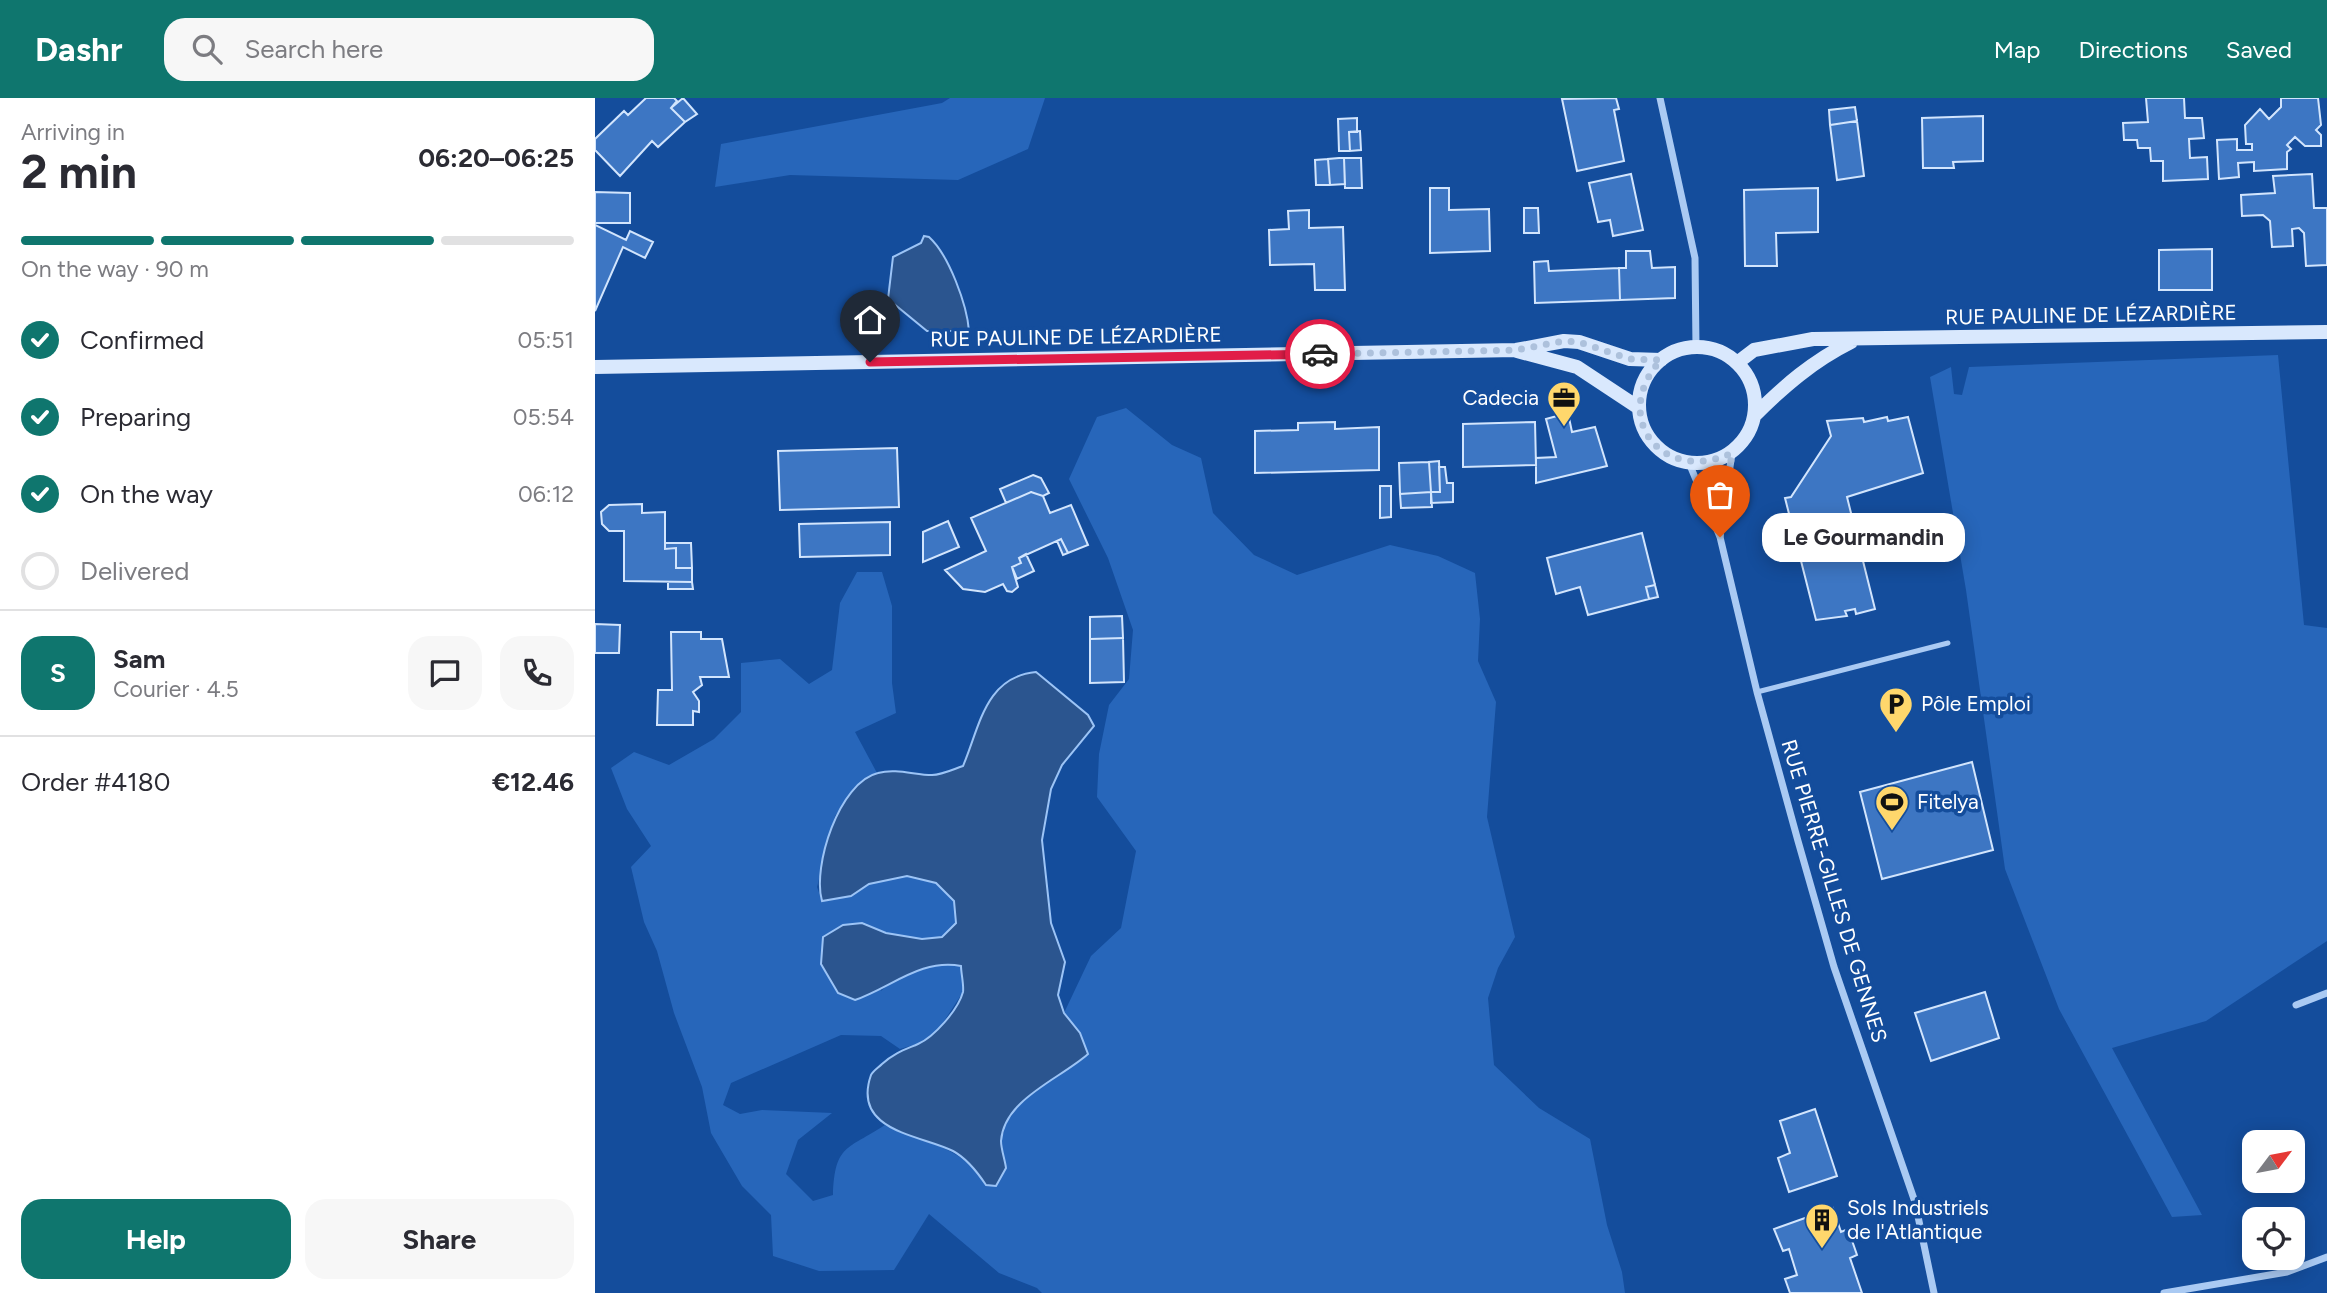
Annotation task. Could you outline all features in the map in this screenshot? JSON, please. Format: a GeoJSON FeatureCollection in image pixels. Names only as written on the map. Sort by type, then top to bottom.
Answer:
{"type":"FeatureCollection","features":[{"type":"Feature","properties":{"kind":"main road","name":"RUE PAULINE DE LÉZARDIÈRE"},"geometry":{"type":"LineString","coordinates":[[1737,363],[1754,350],[1796,341],[2327,332]]}},
{"type":"Feature","properties":{"kind":"main road","name":"RUE PAULINE DE LÉZARDIÈRE"},"geometry":{"type":"LineString","coordinates":[[1754,416],[1786,384],[1819,358],[1856,340]]}},
{"type":"Feature","properties":{"kind":"main road","name":"RUE PAULINE DE LÉZARDIÈRE"},"geometry":{"type":"LineString","coordinates":[[595,366],[1516,350],[1564,341],[1579,342],[1630,359],[1661,360]]}},
{"type":"Feature","properties":{"kind":"main road"},"geometry":{"type":"LineString","coordinates":[[1696,348],[1718,352],[1737,363],[1749,378],[1755,397],[1754,416],[1747,437],[1732,453],[1712,462],[1689,463],[1671,457],[1654,444],[1644,427],[1639,408],[1645,382],[1661,360],[1684,349],[1696,348]]}},
{"type":"Feature","properties":{"kind":"main road","name":"RUE PAULINE DE LÉZARDIÈRE"},"geometry":{"type":"LineString","coordinates":[[1516,350],[1577,367],[1639,408]]}},
{"type":"Feature","properties":{"kind":"street"},"geometry":{"type":"LineString","coordinates":[[1660,98],[1695,258],[1696,348]]}},
{"type":"Feature","properties":{"kind":"street","name":"RUE PIERRE-GILLES DE GENNES"},"geometry":{"type":"LineString","coordinates":[[1720,537],[1732,453]]}},
{"type":"Feature","properties":{"kind":"street","name":"RUE PIERRE-GILLES DE GENNES"},"geometry":{"type":"LineString","coordinates":[[1689,463],[1720,537],[1757,692],[1834,967],[1915,1202],[1934,1293]]}},
{"type":"Feature","properties":{"kind":"street"},"geometry":{"type":"LineString","coordinates":[[2296,1004],[2327,993]]}},
{"type":"Feature","properties":{"kind":"street"},"geometry":{"type":"LineString","coordinates":[[2164,1293],[2287,1272],[2327,1257]]}},
{"type":"Feature","properties":{"kind":"lane"},"geometry":{"type":"LineString","coordinates":[[1757,692],[1948,643]]}},
{"type":"Feature","properties":{"kind":"shaded area"},"geometry":{"type":"Polygon","coordinates":[[[950,98],[1045,98],[1028,149],[958,180],[790,175],[715,187],[721,144],[942,103],[950,98]]]}},
{"type":"Feature","properties":{"kind":"shaded area"},"geometry":{"type":"Polygon","coordinates":[[[924,236],[929,237],[936,245],[950,268],[961,295],[969,331],[927,331],[888,299],[893,257],[921,243],[924,236]]]}},
{"type":"Feature","properties":{"kind":"shaded area"},"geometry":{"type":"Polygon","coordinates":[[[2278,355],[2304,625],[2327,628],[2327,941],[2206,1021],[2112,1048],[2202,1215],[2172,1217],[2059,1009],[2005,869],[1966,590],[1930,377],[1951,367],[1954,394],[1962,395],[1969,367],[2278,355]]]}},
{"type":"Feature","properties":{"kind":"shaded area"},"geometry":{"type":"Polygon","coordinates":[[[1126,408],[1172,445],[1201,458],[1213,513],[1254,555],[1297,575],[1390,545],[1438,556],[1475,573],[1480,619],[1478,661],[1496,702],[1487,817],[1515,937],[1498,968],[1488,998],[1494,1065],[1539,1108],[1590,1139],[1607,1225],[1622,1272],[1625,1293],[1042,1293],[1037,1288],[999,1273],[929,1214],[894,1270],[819,1271],[773,1256],[771,1215],[742,1186],[711,1133],[702,1087],[674,1013],[657,951],[644,922],[631,867],[651,846],[627,809],[611,768],[634,752],[669,765],[714,739],[741,712],[741,663],[780,659],[809,684],[832,670],[840,603],[857,572],[882,572],[892,606],[892,683],[896,713],[855,732],[877,773],[859,784],[835,816],[817,887],[822,901],[851,896],[869,884],[907,876],[936,883],[954,901],[957,923],[942,937],[930,940],[910,939],[862,923],[881,991],[918,970],[951,965],[961,966],[963,992],[937,1032],[917,1044],[900,1049],[881,1036],[841,1035],[731,1083],[723,1105],[740,1114],[762,1110],[832,1113],[798,1140],[786,1174],[813,1201],[833,1195],[837,1166],[845,1150],[885,1125],[953,1153],[976,1171],[986,1185],[1006,1168],[1001,1141],[1007,1122],[1023,1100],[1037,1091],[1080,1033],[1064,1013],[1091,956],[1121,928],[1136,851],[1097,797],[1099,754],[1109,705],[1129,679],[1133,630],[1108,558],[1069,479],[1097,417],[1126,408]]]}},
{"type":"Feature","properties":{"kind":"shaded area"},"geometry":{"type":"Polygon","coordinates":[[[1036,672],[1088,715],[1094,726],[1062,765],[1051,789],[1042,840],[1051,923],[1065,962],[1058,995],[1064,1013],[1080,1033],[1088,1054],[1035,1091],[1012,1113],[1004,1126],[1001,1141],[1006,1168],[996,1186],[986,1185],[971,1166],[953,1151],[908,1135],[880,1120],[871,1109],[868,1094],[874,1071],[895,1054],[924,1040],[951,1015],[963,992],[961,966],[933,966],[920,970],[855,1000],[838,993],[821,964],[823,937],[843,925],[862,923],[886,933],[922,939],[942,937],[956,923],[954,901],[936,883],[907,876],[869,884],[851,896],[822,901],[821,868],[825,848],[841,808],[851,792],[864,780],[878,773],[899,771],[936,775],[963,766],[980,720],[995,693],[1005,683],[1036,672]]]}},
{"type":"Feature","properties":{"kind":"building"},"geometry":{"type":"Polygon","coordinates":[[[646,98],[674,98],[677,101],[671,108],[685,122],[658,147],[652,141],[620,176],[595,150],[595,139],[624,111],[628,115],[646,98]]]}},
{"type":"Feature","properties":{"kind":"building"},"geometry":{"type":"Polygon","coordinates":[[[683,98],[697,114],[685,122],[671,108],[683,98]]]}},
{"type":"Feature","properties":{"kind":"building"},"geometry":{"type":"Polygon","coordinates":[[[1616,98],[1619,109],[1614,110],[1624,161],[1577,171],[1562,99],[1616,98]]]}},
{"type":"Feature","properties":{"kind":"building"},"geometry":{"type":"Polygon","coordinates":[[[2146,98],[2184,98],[2185,118],[2202,118],[2204,138],[2189,139],[2190,158],[2207,157],[2208,179],[2163,181],[2163,161],[2151,161],[2150,148],[2138,148],[2137,140],[2124,140],[2123,123],[2148,122],[2146,98]]]}},
{"type":"Feature","properties":{"kind":"building"},"geometry":{"type":"Polygon","coordinates":[[[2281,98],[2318,98],[2321,125],[2316,130],[2321,135],[2321,146],[2305,146],[2295,137],[2287,145],[2291,149],[2287,152],[2287,169],[2254,171],[2254,162],[2238,163],[2239,177],[2219,179],[2217,140],[2237,139],[2237,150],[2252,150],[2252,144],[2246,144],[2245,125],[2260,109],[2269,119],[2281,107],[2281,98]]]}},
{"type":"Feature","properties":{"kind":"building"},"geometry":{"type":"Polygon","coordinates":[[[1855,107],[1857,121],[1830,125],[1829,110],[1855,107]]]}},
{"type":"Feature","properties":{"kind":"building"},"geometry":{"type":"Polygon","coordinates":[[[1983,116],[1983,161],[1953,162],[1954,168],[1923,168],[1922,118],[1983,116]]]}},
{"type":"Feature","properties":{"kind":"building"},"geometry":{"type":"Polygon","coordinates":[[[1357,118],[1357,132],[1349,132],[1350,151],[1339,151],[1338,119],[1357,118]]]}},
{"type":"Feature","properties":{"kind":"building"},"geometry":{"type":"Polygon","coordinates":[[[1857,121],[1864,176],[1837,180],[1830,125],[1857,121]]]}},
{"type":"Feature","properties":{"kind":"building"},"geometry":{"type":"Polygon","coordinates":[[[1360,131],[1361,150],[1350,151],[1349,132],[1360,131]]]}},
{"type":"Feature","properties":{"kind":"building"},"geometry":{"type":"Polygon","coordinates":[[[1344,158],[1345,184],[1330,185],[1328,159],[1344,158]]]}},
{"type":"Feature","properties":{"kind":"building"},"geometry":{"type":"Polygon","coordinates":[[[1344,158],[1361,158],[1362,188],[1345,188],[1344,158]]]}},
{"type":"Feature","properties":{"kind":"building"},"geometry":{"type":"Polygon","coordinates":[[[1328,159],[1330,185],[1316,185],[1315,160],[1328,159]]]}},
{"type":"Feature","properties":{"kind":"building"},"geometry":{"type":"Polygon","coordinates":[[[1631,174],[1643,230],[1613,236],[1610,220],[1598,222],[1589,183],[1631,174]]]}},
{"type":"Feature","properties":{"kind":"building"},"geometry":{"type":"Polygon","coordinates":[[[2312,174],[2314,208],[2327,208],[2327,265],[2306,266],[2304,233],[2299,228],[2292,229],[2293,246],[2272,247],[2270,221],[2263,215],[2242,216],[2241,195],[2275,193],[2273,176],[2312,174]]]}},
{"type":"Feature","properties":{"kind":"building"},"geometry":{"type":"Polygon","coordinates":[[[1430,188],[1449,188],[1449,210],[1489,209],[1490,251],[1430,253],[1430,188]]]}},
{"type":"Feature","properties":{"kind":"building"},"geometry":{"type":"Polygon","coordinates":[[[1818,188],[1818,232],[1776,233],[1777,266],[1745,266],[1744,190],[1818,188]]]}},
{"type":"Feature","properties":{"kind":"building"},"geometry":{"type":"Polygon","coordinates":[[[595,192],[630,193],[630,223],[595,223],[595,192]]]}},
{"type":"Feature","properties":{"kind":"building"},"geometry":{"type":"Polygon","coordinates":[[[1524,208],[1538,208],[1539,233],[1524,233],[1524,208]]]}},
{"type":"Feature","properties":{"kind":"building"},"geometry":{"type":"Polygon","coordinates":[[[1309,210],[1309,228],[1343,227],[1345,290],[1315,290],[1314,264],[1270,265],[1269,230],[1289,229],[1288,211],[1309,210]]]}},
{"type":"Feature","properties":{"kind":"building"},"geometry":{"type":"Polygon","coordinates":[[[595,225],[626,240],[630,231],[653,242],[645,258],[623,247],[595,311],[595,225]]]}},
{"type":"Feature","properties":{"kind":"building"},"geometry":{"type":"Polygon","coordinates":[[[2212,249],[2212,290],[2159,290],[2159,250],[2212,249]]]}},
{"type":"Feature","properties":{"kind":"building"},"geometry":{"type":"Polygon","coordinates":[[[1626,251],[1650,251],[1652,268],[1675,267],[1675,298],[1620,300],[1619,268],[1626,268],[1626,251]]]}},
{"type":"Feature","properties":{"kind":"building"},"geometry":{"type":"Polygon","coordinates":[[[1548,261],[1549,271],[1619,268],[1620,300],[1535,303],[1534,262],[1548,261]]]}},
{"type":"Feature","properties":{"kind":"building"},"geometry":{"type":"Polygon","coordinates":[[[1568,413],[1572,432],[1595,427],[1607,466],[1536,483],[1536,458],[1556,457],[1546,419],[1568,413]]]}},
{"type":"Feature","properties":{"kind":"building"},"geometry":{"type":"Polygon","coordinates":[[[1887,417],[1888,421],[1908,417],[1923,473],[1847,497],[1875,609],[1856,614],[1855,609],[1845,611],[1847,616],[1816,620],[1785,498],[1791,497],[1831,436],[1827,421],[1863,418],[1864,422],[1887,417]]]}},
{"type":"Feature","properties":{"kind":"building"},"geometry":{"type":"Polygon","coordinates":[[[1335,422],[1335,429],[1379,427],[1379,470],[1255,473],[1255,431],[1298,430],[1298,423],[1335,422]]]}},
{"type":"Feature","properties":{"kind":"building"},"geometry":{"type":"Polygon","coordinates":[[[1535,422],[1536,465],[1463,467],[1463,424],[1535,422]]]}},
{"type":"Feature","properties":{"kind":"building"},"geometry":{"type":"Polygon","coordinates":[[[897,448],[899,507],[780,510],[778,451],[897,448]]]}},
{"type":"Feature","properties":{"kind":"building"},"geometry":{"type":"Polygon","coordinates":[[[1439,461],[1440,492],[1431,492],[1429,462],[1439,461]]]}},
{"type":"Feature","properties":{"kind":"building"},"geometry":{"type":"Polygon","coordinates":[[[1429,462],[1431,492],[1400,494],[1399,463],[1429,462]]]}},
{"type":"Feature","properties":{"kind":"building"},"geometry":{"type":"Polygon","coordinates":[[[1439,467],[1445,467],[1447,483],[1453,483],[1453,502],[1431,503],[1431,492],[1440,492],[1439,467]]]}},
{"type":"Feature","properties":{"kind":"building"},"geometry":{"type":"Polygon","coordinates":[[[1033,475],[1041,478],[1049,493],[1043,496],[1031,492],[1006,503],[1000,489],[1033,475]]]}},
{"type":"Feature","properties":{"kind":"building"},"geometry":{"type":"Polygon","coordinates":[[[1380,486],[1391,486],[1391,517],[1380,518],[1380,486]]]}},
{"type":"Feature","properties":{"kind":"building"},"geometry":{"type":"Polygon","coordinates":[[[1031,492],[1043,496],[1050,513],[1071,505],[1088,545],[1068,553],[1061,539],[1019,558],[1021,563],[1012,567],[1018,587],[1012,592],[1007,591],[1003,584],[985,592],[963,589],[945,570],[986,551],[971,518],[1031,492]]]}},
{"type":"Feature","properties":{"kind":"building"},"geometry":{"type":"Polygon","coordinates":[[[1431,492],[1432,507],[1401,508],[1400,494],[1431,492]]]}},
{"type":"Feature","properties":{"kind":"building"},"geometry":{"type":"Polygon","coordinates":[[[642,504],[642,513],[665,512],[665,549],[676,548],[676,568],[692,568],[692,582],[624,581],[624,531],[609,531],[602,524],[601,512],[609,505],[642,504]]]}},
{"type":"Feature","properties":{"kind":"building"},"geometry":{"type":"Polygon","coordinates":[[[948,521],[959,547],[923,562],[923,532],[948,521]]]}},
{"type":"Feature","properties":{"kind":"building"},"geometry":{"type":"Polygon","coordinates":[[[890,522],[890,555],[800,557],[799,524],[890,522]]]}},
{"type":"Feature","properties":{"kind":"building"},"geometry":{"type":"Polygon","coordinates":[[[1642,533],[1655,585],[1646,587],[1649,599],[1588,615],[1580,587],[1556,594],[1547,558],[1642,533]]]}},
{"type":"Feature","properties":{"kind":"building"},"geometry":{"type":"Polygon","coordinates":[[[1061,539],[1068,553],[1063,555],[1057,541],[1061,539]]]}},
{"type":"Feature","properties":{"kind":"building"},"geometry":{"type":"Polygon","coordinates":[[[665,543],[691,543],[692,568],[676,568],[676,548],[665,549],[665,543]]]}},
{"type":"Feature","properties":{"kind":"building"},"geometry":{"type":"Polygon","coordinates":[[[1026,554],[1034,571],[1017,579],[1012,567],[1021,563],[1019,558],[1026,554]]]}},
{"type":"Feature","properties":{"kind":"building"},"geometry":{"type":"Polygon","coordinates":[[[668,582],[692,582],[693,589],[668,589],[668,582]]]}},
{"type":"Feature","properties":{"kind":"building"},"geometry":{"type":"Polygon","coordinates":[[[1655,585],[1658,597],[1649,599],[1646,587],[1655,585]]]}},
{"type":"Feature","properties":{"kind":"building"},"geometry":{"type":"Polygon","coordinates":[[[1122,616],[1123,638],[1090,639],[1090,617],[1122,616]]]}},
{"type":"Feature","properties":{"kind":"building"},"geometry":{"type":"Polygon","coordinates":[[[595,624],[620,625],[619,653],[595,653],[595,624]]]}},
{"type":"Feature","properties":{"kind":"building"},"geometry":{"type":"Polygon","coordinates":[[[671,632],[701,632],[701,639],[722,639],[729,677],[700,677],[702,685],[693,692],[699,701],[699,712],[693,711],[693,725],[657,725],[658,690],[672,690],[671,632]]]}},
{"type":"Feature","properties":{"kind":"building"},"geometry":{"type":"Polygon","coordinates":[[[1123,638],[1124,682],[1090,683],[1090,639],[1123,638]]]}},
{"type":"Feature","properties":{"kind":"building"},"geometry":{"type":"Polygon","coordinates":[[[1972,762],[1993,850],[1882,879],[1860,792],[1972,762]]]}},
{"type":"Feature","properties":{"kind":"building"},"geometry":{"type":"Polygon","coordinates":[[[1985,992],[1999,1038],[1931,1061],[1915,1013],[1985,992]]]}},
{"type":"Feature","properties":{"kind":"building"},"geometry":{"type":"Polygon","coordinates":[[[1815,1109],[1837,1176],[1789,1192],[1778,1158],[1790,1153],[1780,1121],[1815,1109]]]}},
{"type":"Feature","properties":{"kind":"building","name":"Sols Industriels de l'Atlantique"},"geometry":{"type":"Polygon","coordinates":[[[1833,1208],[1841,1232],[1848,1229],[1857,1255],[1850,1258],[1862,1293],[1790,1293],[1785,1279],[1797,1275],[1789,1249],[1783,1251],[1774,1229],[1833,1208]]]}},
{"type":"Feature","properties":{"kind":"way so far"},"geometry":{"type":"LineString","coordinates":[[1320,354],[1516,350],[1564,341],[1579,342],[1630,359],[1661,360],[1649,373],[1639,408],[1644,427],[1654,444],[1671,457],[1689,463],[1712,462],[1732,453],[1720,537]]}},
{"type":"Feature","properties":{"kind":"place","name":"Cadecia"},"geometry":{"type":"Point","coordinates":[1564,428]}},
{"type":"Feature","properties":{"kind":"place","name":"Le Gourmandin"},"geometry":{"type":"Point","coordinates":[1720,537]}},
{"type":"Feature","properties":{"kind":"place","name":"Pôle Emploi"},"geometry":{"type":"Point","coordinates":[1896,734]}},
{"type":"Feature","properties":{"kind":"place","name":"Fitelya"},"geometry":{"type":"Point","coordinates":[1892,832]}},
{"type":"Feature","properties":{"kind":"place","name":"Sols Industriels de l'Atlantique"},"geometry":{"type":"Point","coordinates":[1822,1250]}},
{"type":"Feature","properties":{"kind":"route"},"geometry":{"type":"LineString","coordinates":[[870,362],[1320,354]]}}]}
